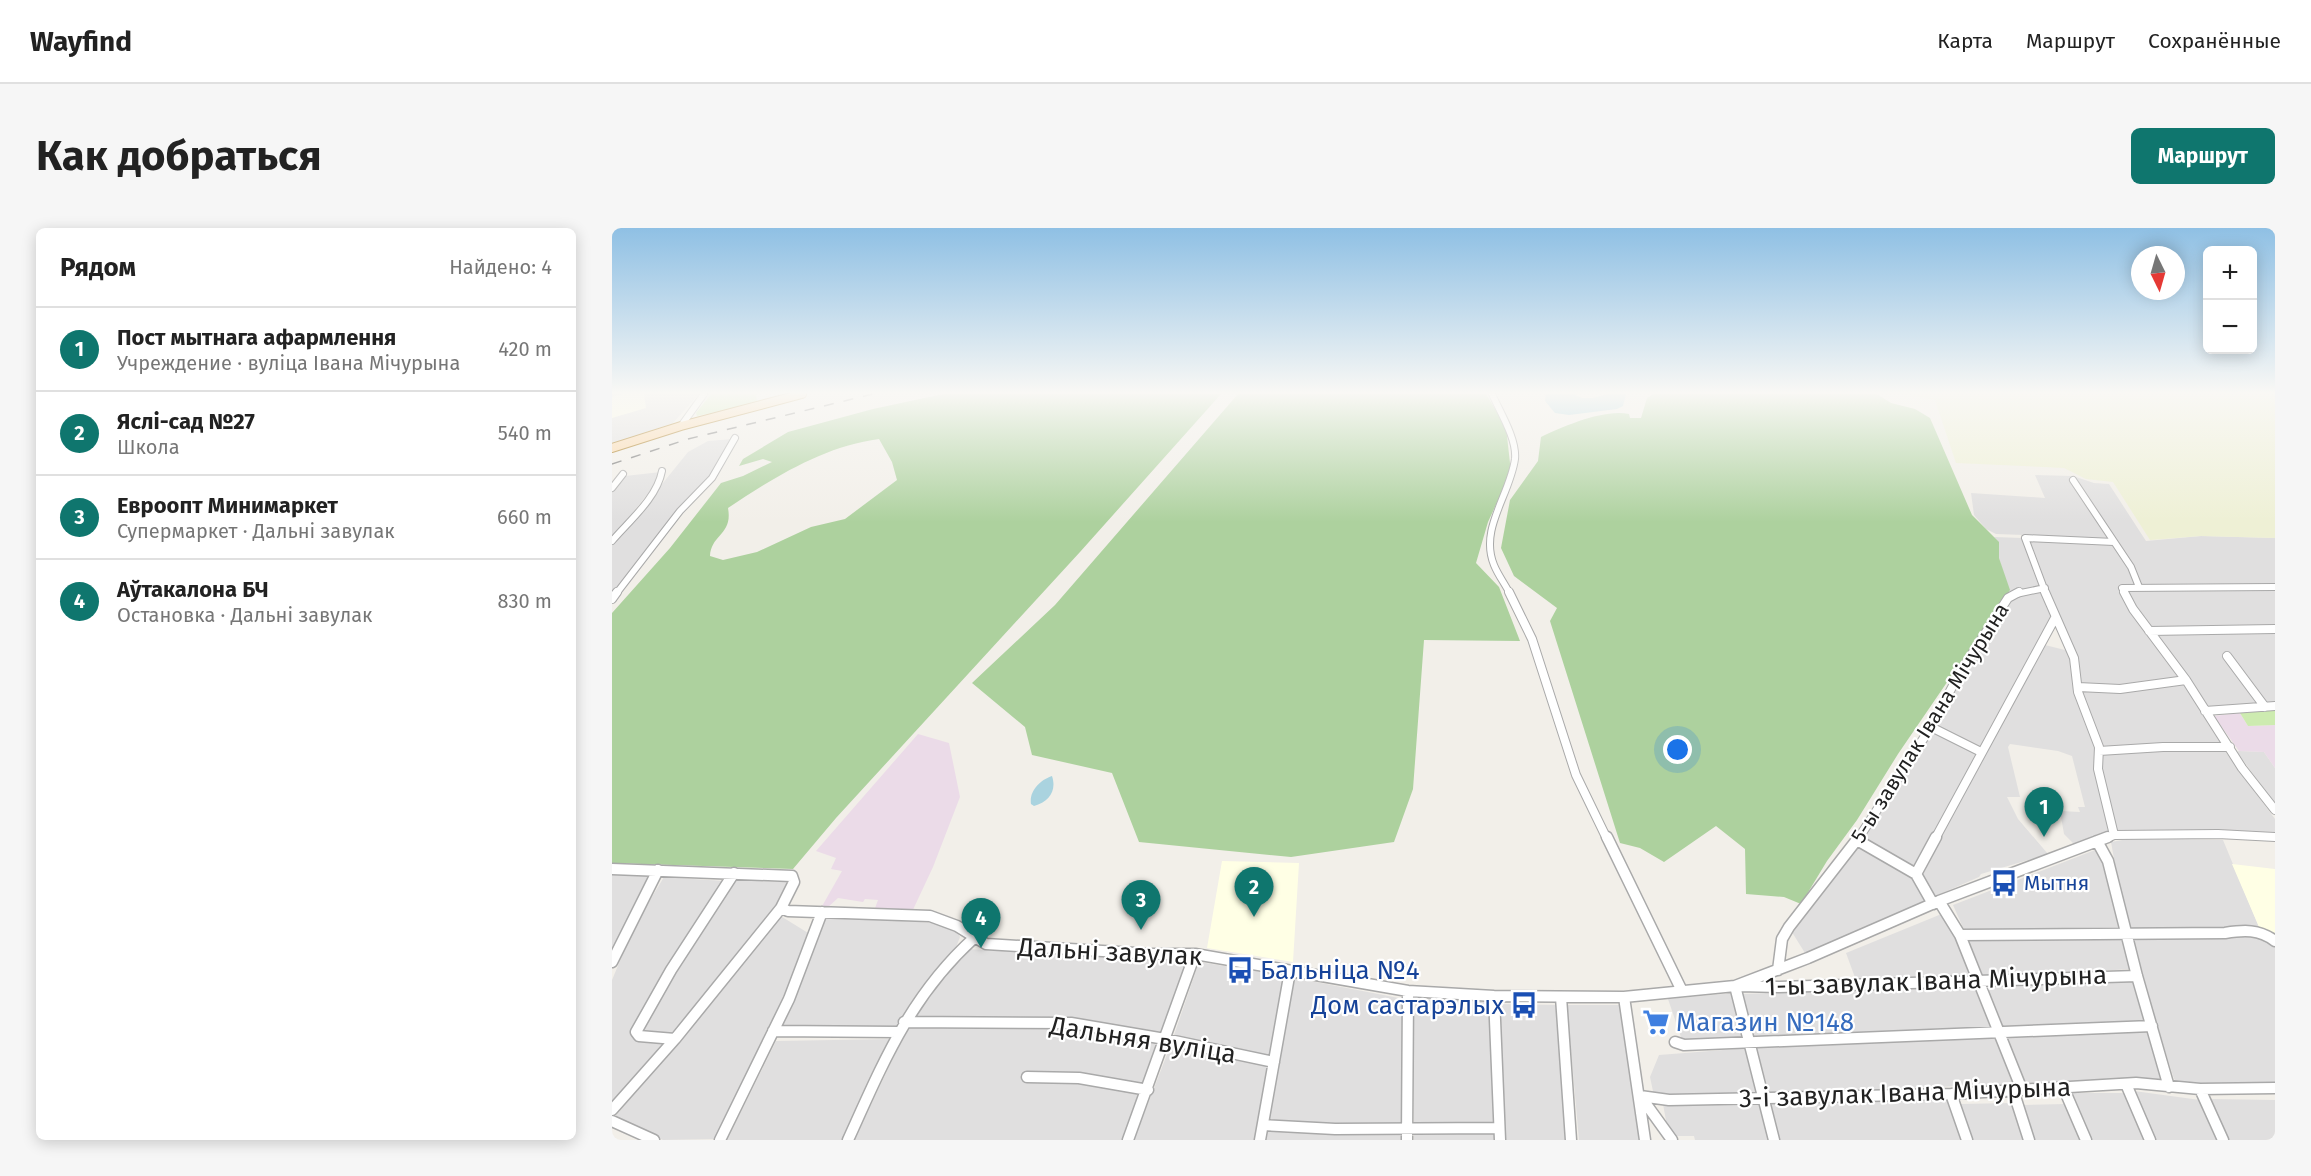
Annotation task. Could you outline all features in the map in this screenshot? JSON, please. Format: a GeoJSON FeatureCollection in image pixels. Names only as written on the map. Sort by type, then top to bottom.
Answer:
{"type":"FeatureCollection","features":[{"type":"Feature","properties":{"kind":"main road"},"geometry":{"type":"LineString","coordinates":[[612,448],[648,437]]}},
{"type":"Feature","properties":{"kind":"street"},"geometry":{"type":"LineString","coordinates":[[1510,437],[1515,457],[1491,530],[1490,549],[1494,565],[1521,613],[1532,639],[1576,775],[1682,991]]}},
{"type":"Feature","properties":{"kind":"street"},"geometry":{"type":"LineString","coordinates":[[614,596],[680,511],[712,478],[735,438]]}},
{"type":"Feature","properties":{"kind":"street"},"geometry":{"type":"LineString","coordinates":[[612,541],[663,477],[662,471]]}},
{"type":"Feature","properties":{"kind":"street"},"geometry":{"type":"LineString","coordinates":[[612,488],[623,474]]}},
{"type":"Feature","properties":{"kind":"street"},"geometry":{"type":"LineString","coordinates":[[2073,480],[2132,567],[2139,587]]}},
{"type":"Feature","properties":{"kind":"street"},"geometry":{"type":"LineString","coordinates":[[2114,542],[2025,538],[2045,588],[2053,621],[2061,628],[2074,658],[2078,687],[2099,751],[2098,769],[2114,835]]}},
{"type":"Feature","properties":{"kind":"street"},"geometry":{"type":"LineString","coordinates":[[2275,587],[2122,588],[2122,592],[2186,680],[2242,768],[2275,810]]}},
{"type":"Feature","properties":{"kind":"street","name":"5-ы завулак Івана Мічурына"},"geometry":{"type":"LineString","coordinates":[[1778,970],[1782,939],[1857,840],[1931,727],[1959,674],[2008,598],[2019,591],[2045,588]]}},
{"type":"Feature","properties":{"kind":"street"},"geometry":{"type":"LineString","coordinates":[[1916,874],[2053,621]]}},
{"type":"Feature","properties":{"kind":"street"},"geometry":{"type":"LineString","coordinates":[[2149,631],[2275,629]]}},
{"type":"Feature","properties":{"kind":"street"},"geometry":{"type":"LineString","coordinates":[[2227,656],[2265,707]]}},
{"type":"Feature","properties":{"kind":"street"},"geometry":{"type":"LineString","coordinates":[[2078,687],[2120,689],[2186,680]]}},
{"type":"Feature","properties":{"kind":"street"},"geometry":{"type":"LineString","coordinates":[[2205,711],[2275,706]]}},
{"type":"Feature","properties":{"kind":"street"},"geometry":{"type":"LineString","coordinates":[[1931,727],[1981,752]]}},
{"type":"Feature","properties":{"kind":"street"},"geometry":{"type":"LineString","coordinates":[[2099,751],[2163,747],[2230,747]]}},
{"type":"Feature","properties":{"kind":"street"},"geometry":{"type":"LineString","coordinates":[[1774,1140],[1735,986],[1778,970],[1936,902],[2114,835],[2218,834],[2275,837]]}},
{"type":"Feature","properties":{"kind":"street"},"geometry":{"type":"LineString","coordinates":[[1857,840],[1916,874],[1960,935],[1999,1032],[2017,1090],[2029,1140]]}},
{"type":"Feature","properties":{"kind":"street"},"geometry":{"type":"LineString","coordinates":[[2097,842],[2108,861],[2137,976],[2169,1087]]}},
{"type":"Feature","properties":{"kind":"street"},"geometry":{"type":"LineString","coordinates":[[612,869],[792,876],[794,882],[781,908],[675,1039],[612,1110]]}},
{"type":"Feature","properties":{"kind":"street"},"geometry":{"type":"LineString","coordinates":[[612,962],[658,870]]}},
{"type":"Feature","properties":{"kind":"street"},"geometry":{"type":"LineString","coordinates":[[675,1039],[639,1036],[636,1032],[671,970],[734,873]]}},
{"type":"Feature","properties":{"kind":"street","name":"Дальні завулак"},"geometry":{"type":"LineString","coordinates":[[781,908],[788,911],[930,916],[957,926],[987,944],[1195,954],[1408,991],[1494,996],[1623,997],[1735,986]]}},
{"type":"Feature","properties":{"kind":"street"},"geometry":{"type":"LineString","coordinates":[[720,1140],[773,1031],[815,936],[822,912]]}},
{"type":"Feature","properties":{"kind":"street"},"geometry":{"type":"LineString","coordinates":[[1960,935],[2256,931],[2268,935],[2275,941]]}},
{"type":"Feature","properties":{"kind":"street"},"geometry":{"type":"LineString","coordinates":[[848,1140],[904,1022],[938,971],[974,938]]}},
{"type":"Feature","properties":{"kind":"street"},"geometry":{"type":"LineString","coordinates":[[1128,1140],[1148,1090],[1195,954]]}},
{"type":"Feature","properties":{"kind":"street"},"geometry":{"type":"LineString","coordinates":[[1260,1140],[1290,971]]}},
{"type":"Feature","properties":{"kind":"street","name":"1-ы завулак Івана Мічурына"},"geometry":{"type":"LineString","coordinates":[[1735,986],[1779,987],[2137,976]]}},
{"type":"Feature","properties":{"kind":"street"},"geometry":{"type":"LineString","coordinates":[[1407,1140],[1408,991]]}},
{"type":"Feature","properties":{"kind":"street"},"geometry":{"type":"LineString","coordinates":[[1494,996],[1500,1140]]}},
{"type":"Feature","properties":{"kind":"street"},"geometry":{"type":"LineString","coordinates":[[1562,997],[1571,1140]]}},
{"type":"Feature","properties":{"kind":"street"},"geometry":{"type":"LineString","coordinates":[[1623,997],[1646,1140]]}},
{"type":"Feature","properties":{"kind":"street","name":"Дальняя вуліца"},"geometry":{"type":"LineString","coordinates":[[904,1022],[1071,1023],[1165,1039],[1274,1062]]}},
{"type":"Feature","properties":{"kind":"street"},"geometry":{"type":"LineString","coordinates":[[1675,1042],[1684,1045],[1751,1044],[2152,1026]]}},
{"type":"Feature","properties":{"kind":"street"},"geometry":{"type":"LineString","coordinates":[[773,1031],[898,1032]]}},
{"type":"Feature","properties":{"kind":"street"},"geometry":{"type":"LineString","coordinates":[[1027,1077],[1079,1078],[1148,1090]]}},
{"type":"Feature","properties":{"kind":"street"},"geometry":{"type":"LineString","coordinates":[[2126,1084],[2150,1140]]}},
{"type":"Feature","properties":{"kind":"street","name":"3-і завулак Івана Мічурына"},"geometry":{"type":"LineString","coordinates":[[1640,1096],[1669,1100],[1951,1094],[2126,1084],[2156,1084],[2200,1089],[2275,1088]]}},
{"type":"Feature","properties":{"kind":"street"},"geometry":{"type":"LineString","coordinates":[[2064,1089],[2086,1140]]}},
{"type":"Feature","properties":{"kind":"street"},"geometry":{"type":"LineString","coordinates":[[2200,1089],[2223,1140]]}},
{"type":"Feature","properties":{"kind":"street"},"geometry":{"type":"LineString","coordinates":[[1951,1094],[1967,1140]]}},
{"type":"Feature","properties":{"kind":"street"},"geometry":{"type":"LineString","coordinates":[[1640,1096],[1672,1140]]}},
{"type":"Feature","properties":{"kind":"street"},"geometry":{"type":"LineString","coordinates":[[612,1121],[654,1140]]}},
{"type":"Feature","properties":{"kind":"street"},"geometry":{"type":"LineString","coordinates":[[1263,1125],[1335,1129],[1499,1128]]}},
{"type":"Feature","properties":{"kind":"shaded area"},"geometry":{"type":"Polygon","coordinates":[[[612,437],[634,437],[612,444],[612,437]]]}},
{"type":"Feature","properties":{"kind":"shaded area"},"geometry":{"type":"Polygon","coordinates":[[[1947,437],[2275,437],[2275,538],[2201,536],[2150,540],[2113,482],[2086,479],[2064,468],[1956,463],[1947,437]]]}},
{"type":"Feature","properties":{"kind":"shaded area"},"geometry":{"type":"Polygon","coordinates":[[[733,439],[710,478],[616,592],[612,592],[612,546],[688,452],[708,441],[733,439]]]}},
{"type":"Feature","properties":{"kind":"shaded area"},"geometry":{"type":"Polygon","coordinates":[[[661,472],[661,477],[612,539],[612,490],[625,476],[661,472]]]}},
{"type":"Feature","properties":{"kind":"shaded area"},"geometry":{"type":"Polygon","coordinates":[[[2035,475],[2073,476],[2094,483],[2109,484],[2146,541],[2201,536],[2275,538],[2275,703],[2201,709],[2227,754],[2275,819],[2275,832],[2116,830],[2081,690],[2037,563],[2024,535],[1996,534],[1986,529],[1974,515],[1971,493],[2045,498],[2035,475]]]}},
{"type":"Feature","properties":{"kind":"shaded area"},"geometry":{"type":"Polygon","coordinates":[[[1994,537],[2022,538],[2053,618],[2037,643],[2069,651],[2095,739],[2095,769],[2112,831],[2074,844],[2064,834],[2060,811],[2080,812],[2078,807],[2085,807],[2072,756],[2058,751],[2010,744],[2008,747],[2020,797],[2007,797],[2018,819],[2048,854],[1981,874],[1979,877],[1805,953],[1790,929],[1924,744],[2011,599],[1999,558],[1999,543],[1994,537]]]}},
{"type":"Feature","properties":{"kind":"shaded area"},"geometry":{"type":"Polygon","coordinates":[[[2240,713],[2248,726],[2275,725],[2275,768],[2264,752],[2239,751],[2214,716],[2240,713]]]}},
{"type":"Feature","properties":{"kind":"shaded area"},"geometry":{"type":"Polygon","coordinates":[[[918,734],[949,743],[960,797],[933,867],[911,914],[874,911],[878,900],[865,899],[863,902],[838,898],[827,908],[821,908],[842,871],[831,869],[836,858],[816,851],[918,734]]]}},
{"type":"Feature","properties":{"kind":"shaded area"},"geometry":{"type":"Polygon","coordinates":[[[2237,752],[2264,752],[2275,768],[2275,804],[2237,752]]]}},
{"type":"Feature","properties":{"kind":"shaded area"},"geometry":{"type":"Polygon","coordinates":[[[2134,838],[2223,840],[2259,927],[2275,934],[2275,1083],[2243,1086],[2179,1083],[2174,1079],[2143,981],[2111,842],[2134,838]]]}},
{"type":"Feature","properties":{"kind":"shaded area"},"geometry":{"type":"Polygon","coordinates":[[[2095,850],[2104,857],[2124,928],[1965,932],[1953,905],[2095,850]]]}},
{"type":"Feature","properties":{"kind":"shaded area"},"geometry":{"type":"Polygon","coordinates":[[[1222,861],[1299,863],[1293,962],[1207,948],[1222,861]]]}},
{"type":"Feature","properties":{"kind":"shaded area"},"geometry":{"type":"Polygon","coordinates":[[[2232,864],[2275,869],[2275,934],[2259,927],[2232,864]]]}},
{"type":"Feature","properties":{"kind":"shaded area"},"geometry":{"type":"Polygon","coordinates":[[[612,875],[653,876],[612,959],[612,875]]]}},
{"type":"Feature","properties":{"kind":"shaded area"},"geometry":{"type":"Polygon","coordinates":[[[664,877],[724,881],[633,1034],[668,1042],[612,1105],[612,980],[635,925],[664,877]]]}},
{"type":"Feature","properties":{"kind":"shaded area"},"geometry":{"type":"Polygon","coordinates":[[[731,880],[787,882],[788,885],[778,908],[677,1034],[640,1032],[669,977],[731,880]]]}},
{"type":"Feature","properties":{"kind":"shaded area"},"geometry":{"type":"Polygon","coordinates":[[[1944,913],[1972,978],[1857,983],[1846,953],[1944,913]]]}},
{"type":"Feature","properties":{"kind":"shaded area"},"geometry":{"type":"Polygon","coordinates":[[[779,915],[813,936],[718,1139],[663,1140],[615,1117],[779,915]]]}},
{"type":"Feature","properties":{"kind":"shaded area"},"geometry":{"type":"Polygon","coordinates":[[[827,916],[936,923],[956,930],[960,937],[955,950],[937,969],[895,1029],[781,1029],[827,916]]]}},
{"type":"Feature","properties":{"kind":"shaded area"},"geometry":{"type":"Polygon","coordinates":[[[2122,934],[2131,969],[1984,978],[1968,939],[2122,934]]]}},
{"type":"Feature","properties":{"kind":"shaded area"},"geometry":{"type":"Polygon","coordinates":[[[967,949],[1189,961],[1164,1036],[1075,1021],[908,1020],[942,972],[967,949]]]}},
{"type":"Feature","properties":{"kind":"shaded area"},"geometry":{"type":"Polygon","coordinates":[[[1199,962],[1287,976],[1273,1059],[1173,1038],[1199,962]]]}},
{"type":"Feature","properties":{"kind":"shaded area"},"geometry":{"type":"Polygon","coordinates":[[[1295,978],[1404,999],[1404,1125],[1335,1126],[1268,1122],[1295,978]]]}},
{"type":"Feature","properties":{"kind":"shaded area"},"geometry":{"type":"Polygon","coordinates":[[[2135,979],[2148,1023],[2002,1028],[1985,985],[2135,979]]]}},
{"type":"Feature","properties":{"kind":"shaded area"},"geometry":{"type":"Polygon","coordinates":[[[1975,986],[1992,1028],[1754,1040],[1741,994],[1975,986]]]}},
{"type":"Feature","properties":{"kind":"shaded area"},"geometry":{"type":"Polygon","coordinates":[[[1734,993],[1748,1042],[1683,1043],[1668,999],[1734,993]]]}},
{"type":"Feature","properties":{"kind":"shaded area"},"geometry":{"type":"Polygon","coordinates":[[[1412,998],[1490,1002],[1495,1123],[1414,1125],[1412,998]]]}},
{"type":"Feature","properties":{"kind":"shaded area"},"geometry":{"type":"Polygon","coordinates":[[[1498,1004],[1560,1005],[1570,1140],[1504,1140],[1498,1004]]]}},
{"type":"Feature","properties":{"kind":"shaded area"},"geometry":{"type":"Polygon","coordinates":[[[1567,1005],[1619,1005],[1624,1012],[1641,1140],[1579,1140],[1567,1005]]]}},
{"type":"Feature","properties":{"kind":"shaded area"},"geometry":{"type":"Polygon","coordinates":[[[908,1027],[1077,1027],[1159,1042],[1124,1140],[854,1140],[908,1027]]]}},
{"type":"Feature","properties":{"kind":"shaded area"},"geometry":{"type":"Polygon","coordinates":[[[2148,1032],[2161,1079],[2026,1084],[2006,1036],[2148,1032]]]}},
{"type":"Feature","properties":{"kind":"shaded area"},"geometry":{"type":"Polygon","coordinates":[[[1996,1038],[2016,1084],[1769,1093],[1756,1047],[1996,1038]]]}},
{"type":"Feature","properties":{"kind":"shaded area"},"geometry":{"type":"Polygon","coordinates":[[[891,1039],[846,1140],[727,1140],[776,1041],[891,1039]]]}},
{"type":"Feature","properties":{"kind":"shaded area"},"geometry":{"type":"Polygon","coordinates":[[[1171,1044],[1270,1065],[1257,1140],[1134,1140],[1171,1044]]]}},
{"type":"Feature","properties":{"kind":"shaded area"},"geometry":{"type":"Polygon","coordinates":[[[1749,1048],[1760,1094],[1654,1096],[1650,1077],[1659,1055],[1749,1048]]]}},
{"type":"Feature","properties":{"kind":"shaded area"},"geometry":{"type":"Polygon","coordinates":[[[2134,1091],[2200,1100],[2218,1140],[2154,1140],[2134,1091]]]}},
{"type":"Feature","properties":{"kind":"shaded area"},"geometry":{"type":"Polygon","coordinates":[[[2071,1093],[2124,1093],[2145,1140],[2092,1140],[2071,1093]]]}},
{"type":"Feature","properties":{"kind":"shaded area"},"geometry":{"type":"Polygon","coordinates":[[[2210,1099],[2275,1100],[2275,1140],[2229,1140],[2210,1099]]]}},
{"type":"Feature","properties":{"kind":"shaded area"},"geometry":{"type":"Polygon","coordinates":[[[1949,1100],[1962,1140],[1780,1140],[1770,1103],[1949,1100]]]}},
{"type":"Feature","properties":{"kind":"shaded area"},"geometry":{"type":"Polygon","coordinates":[[[2011,1103],[2024,1140],[1972,1140],[1960,1104],[2011,1103]]]}},
{"type":"Feature","properties":{"kind":"shaded area"},"geometry":{"type":"Polygon","coordinates":[[[1663,1104],[1761,1104],[1770,1140],[1695,1140],[1694,1136],[1675,1136],[1667,1126],[1663,1104]]]}},
{"type":"Feature","properties":{"kind":"shaded area"},"geometry":{"type":"Polygon","coordinates":[[[2066,1104],[2081,1140],[2035,1140],[2022,1105],[2066,1104]]]}},
{"type":"Feature","properties":{"kind":"shaded area"},"geometry":{"type":"Polygon","coordinates":[[[1266,1131],[1341,1134],[1405,1133],[1405,1140],[1264,1140],[1266,1131]]]}},
{"type":"Feature","properties":{"kind":"shaded area"},"geometry":{"type":"Polygon","coordinates":[[[1414,1131],[1495,1132],[1495,1140],[1414,1140],[1414,1131]]]}},
{"type":"Feature","properties":{"kind":"green space"},"geometry":{"type":"Polygon","coordinates":[[[780,437],[1183,437],[836,818],[793,869],[612,863],[612,613],[670,548],[721,483],[743,476],[772,462],[763,459],[739,466],[743,459],[780,437]],[[879,439],[819,456],[781,475],[728,508],[727,524],[714,543],[710,556],[723,560],[757,552],[811,527],[845,519],[897,480],[892,462],[879,439]]]}},
{"type":"Feature","properties":{"kind":"green space"},"geometry":{"type":"Polygon","coordinates":[[[1201,437],[1507,437],[1511,472],[1488,522],[1476,563],[1499,587],[1520,641],[1424,640],[1413,789],[1394,842],[1291,857],[1139,842],[1112,773],[1032,755],[1025,727],[972,683],[1055,605],[1201,437]]]}},
{"type":"Feature","properties":{"kind":"green space"},"geometry":{"type":"Polygon","coordinates":[[[1541,437],[1938,437],[1972,515],[1999,542],[1999,558],[2010,590],[1898,754],[1801,904],[1784,897],[1746,894],[1745,849],[1716,826],[1664,862],[1640,848],[1620,843],[1550,621],[1557,608],[1514,576],[1501,548],[1510,500],[1538,461],[1541,437]]]}},
{"type":"Feature","properties":{"kind":"green space"},"geometry":{"type":"Polygon","coordinates":[[[2275,710],[2275,725],[2248,726],[2240,713],[2275,710]]]}},
{"type":"Feature","properties":{"kind":"water"},"geometry":{"type":"Polygon","coordinates":[[[1052,776],[1053,786],[1048,799],[1034,806],[1031,804],[1036,787],[1043,780],[1052,776]]]}},
{"type":"Feature","properties":{"kind":"railway"},"geometry":{"type":"LineString","coordinates":[[612,464],[698,437]]}},
{"type":"Feature","properties":{"kind":"place","name":"Пост мытнага афармлення"},"geometry":{"type":"Point","coordinates":[2044,837]}},
{"type":"Feature","properties":{"kind":"place","name":"Мытня"},"geometry":{"type":"Point","coordinates":[2004,883]}},
{"type":"Feature","properties":{"kind":"place","name":"Яслі-сад №27"},"geometry":{"type":"Point","coordinates":[1254,917]}},
{"type":"Feature","properties":{"kind":"place","name":"Евроопт Минимаркет"},"geometry":{"type":"Point","coordinates":[1141,930]}},
{"type":"Feature","properties":{"kind":"place","name":"Аўтакалона БЧ"},"geometry":{"type":"Point","coordinates":[981,948]}},
{"type":"Feature","properties":{"kind":"place","name":"Бальніца №4"},"geometry":{"type":"Point","coordinates":[1240,970]}},
{"type":"Feature","properties":{"kind":"place","name":"Дом састарэлых"},"geometry":{"type":"Point","coordinates":[1524,1005]}},
{"type":"Feature","properties":{"kind":"place","name":"Магазин №148"},"geometry":{"type":"Point","coordinates":[1656,1022]}}]}
